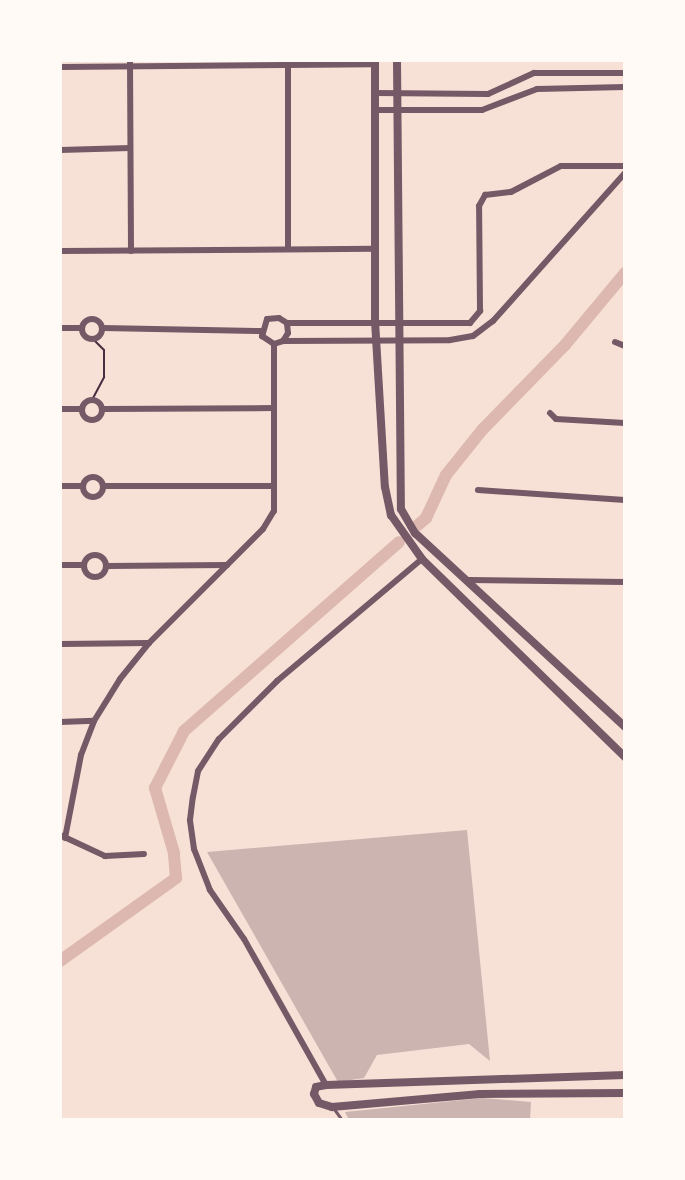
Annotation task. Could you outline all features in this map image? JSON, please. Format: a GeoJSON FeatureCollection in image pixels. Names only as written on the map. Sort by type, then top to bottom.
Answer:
{"type":"FeatureCollection","features":[{"type":"Feature","properties":{"kind":"street"},"geometry":{"type":"LineString","coordinates":[[398,60],[396,110],[401,509],[415,533],[469,580],[625,728]]}},
{"type":"Feature","properties":{"kind":"street"},"geometry":{"type":"LineString","coordinates":[[288,62],[288,249]]}},
{"type":"Feature","properties":{"kind":"street"},"geometry":{"type":"LineString","coordinates":[[60,67],[130,63],[375,62],[375,321],[379,339],[385,487],[400,532],[422,559],[625,756]]}},
{"type":"Feature","properties":{"kind":"street"},"geometry":{"type":"LineString","coordinates":[[130,63],[131,250]]}},
{"type":"Feature","properties":{"kind":"street"},"geometry":{"type":"LineString","coordinates":[[375,93],[488,94],[534,73],[625,73]]}},
{"type":"Feature","properties":{"kind":"street"},"geometry":{"type":"LineString","coordinates":[[375,110],[482,110],[537,89],[625,87]]}},
{"type":"Feature","properties":{"kind":"street"},"geometry":{"type":"LineString","coordinates":[[60,150],[130,148]]}},
{"type":"Feature","properties":{"kind":"street"},"geometry":{"type":"LineString","coordinates":[[261,331],[271,317],[287,323],[375,321],[399,324],[461,325],[476,319],[480,310],[479,206],[485,195],[511,192],[544,171],[561,166],[625,166]]}},
{"type":"Feature","properties":{"kind":"street"},"geometry":{"type":"LineString","coordinates":[[261,331],[265,340],[273,344],[283,341],[464,339],[484,329],[625,173]]}},
{"type":"Feature","properties":{"kind":"street"},"geometry":{"type":"LineString","coordinates":[[60,251],[374,249]]}},
{"type":"Feature","properties":{"kind":"street"},"geometry":{"type":"LineString","coordinates":[[82,328],[86,322],[93,319],[103,328],[261,331]]}},
{"type":"Feature","properties":{"kind":"street"},"geometry":{"type":"LineString","coordinates":[[476,319],[484,329]]}},
{"type":"Feature","properties":{"kind":"street"},"geometry":{"type":"LineString","coordinates":[[283,341],[288,333],[287,323]]}},
{"type":"Feature","properties":{"kind":"street"},"geometry":{"type":"LineString","coordinates":[[60,328],[82,328]]}},
{"type":"Feature","properties":{"kind":"street"},"geometry":{"type":"LineString","coordinates":[[82,328],[86,338],[93,339],[101,335],[103,328]]}},
{"type":"Feature","properties":{"kind":"street"},"geometry":{"type":"LineString","coordinates":[[615,342],[625,346]]}},
{"type":"Feature","properties":{"kind":"street"},"geometry":{"type":"LineString","coordinates":[[144,854],[105,856],[62,836],[81,755],[94,721],[149,643],[270,520],[274,486],[273,344]]}},
{"type":"Feature","properties":{"kind":"street"},"geometry":{"type":"LineString","coordinates":[[60,409],[82,409],[92,400],[102,409],[274,408]]}},
{"type":"Feature","properties":{"kind":"street"},"geometry":{"type":"LineString","coordinates":[[82,409],[83,416],[92,420],[100,416],[102,409]]}},
{"type":"Feature","properties":{"kind":"street"},"geometry":{"type":"LineString","coordinates":[[550,413],[556,419],[625,423]]}},
{"type":"Feature","properties":{"kind":"street"},"geometry":{"type":"LineString","coordinates":[[82,486],[86,479],[93,476],[103,486],[274,486]]}},
{"type":"Feature","properties":{"kind":"street"},"geometry":{"type":"LineString","coordinates":[[60,486],[82,486]]}},
{"type":"Feature","properties":{"kind":"street"},"geometry":{"type":"LineString","coordinates":[[82,486],[86,495],[93,497],[101,493],[103,486]]}},
{"type":"Feature","properties":{"kind":"street"},"geometry":{"type":"LineString","coordinates":[[478,490],[625,500]]}},
{"type":"Feature","properties":{"kind":"street"},"geometry":{"type":"LineString","coordinates":[[60,565],[84,565],[94,554],[104,558],[107,566],[103,574],[95,577],[87,573],[84,565]]}},
{"type":"Feature","properties":{"kind":"street"},"geometry":{"type":"LineString","coordinates":[[326,1084],[244,939],[210,890],[194,849],[190,820],[193,797],[198,771],[219,739],[277,681],[422,559]]}},
{"type":"Feature","properties":{"kind":"street"},"geometry":{"type":"LineString","coordinates":[[107,566],[226,565]]}},
{"type":"Feature","properties":{"kind":"street"},"geometry":{"type":"LineString","coordinates":[[469,580],[625,582]]}},
{"type":"Feature","properties":{"kind":"street"},"geometry":{"type":"LineString","coordinates":[[60,644],[149,643]]}},
{"type":"Feature","properties":{"kind":"street"},"geometry":{"type":"LineString","coordinates":[[60,722],[94,721]]}},
{"type":"Feature","properties":{"kind":"street"},"geometry":{"type":"LineString","coordinates":[[625,1074],[479,1077],[326,1084],[314,1089],[315,1099],[332,1107],[480,1094],[625,1093]]}},
{"type":"Feature","properties":{"kind":"street"},"geometry":{"type":"LineString","coordinates":[[479,1077],[480,1094]]}},
{"type":"Feature","properties":{"kind":"lane"},"geometry":{"type":"LineString","coordinates":[[332,1107],[342,1120]]}},
{"type":"Feature","properties":{"kind":"path"},"geometry":{"type":"LineString","coordinates":[[92,400],[104,377],[104,350],[93,339]]}},
{"type":"Feature","properties":{"kind":"building"},"geometry":{"type":"Polygon","coordinates":[[[467,830],[490,1061],[469,1044],[377,1055],[364,1078],[338,1082],[207,852],[467,830]]]}},
{"type":"Feature","properties":{"kind":"building"},"geometry":{"type":"Polygon","coordinates":[[[482,1098],[531,1102],[530,1120],[349,1120],[345,1112],[482,1098]]]}},
{"type":"Feature","properties":{"kind":"waterway"},"geometry":{"type":"LineString","coordinates":[[418,525],[426,518],[446,475],[482,430],[565,345],[625,273]]}},
{"type":"Feature","properties":{"kind":"waterway"},"geometry":{"type":"LineString","coordinates":[[60,961],[176,878],[174,853],[155,788],[184,731],[399,542]]}}]}
